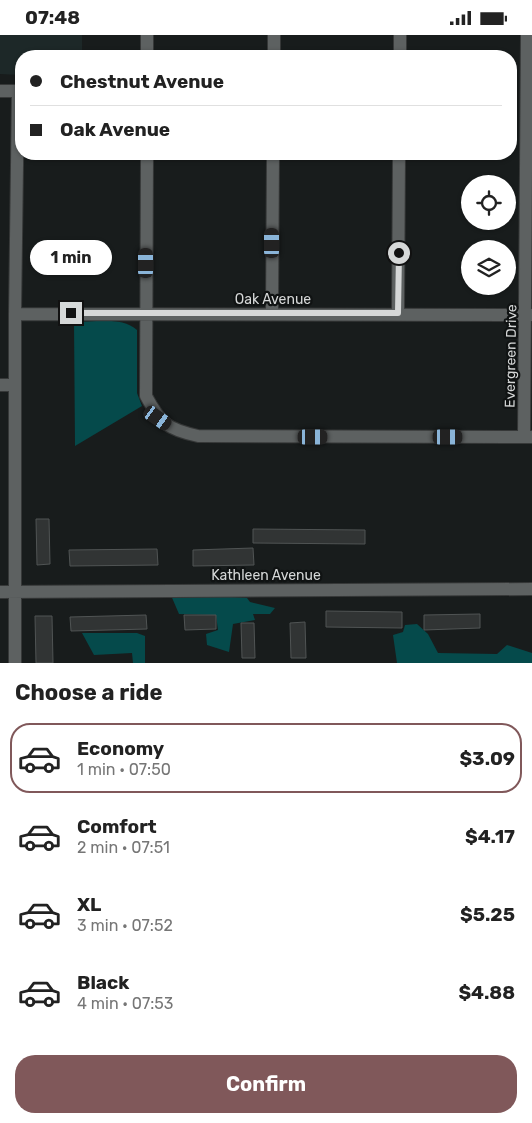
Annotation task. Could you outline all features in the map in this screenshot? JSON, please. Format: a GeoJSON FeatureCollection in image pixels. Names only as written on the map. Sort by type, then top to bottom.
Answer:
{"type":"FeatureCollection","features":[{"type":"Feature","properties":{"kind":"street"},"geometry":{"type":"LineString","coordinates":[[147,35],[147,50]]}},
{"type":"Feature","properties":{"kind":"street"},"geometry":{"type":"LineString","coordinates":[[274,35],[274,50]]}},
{"type":"Feature","properties":{"kind":"street"},"geometry":{"type":"LineString","coordinates":[[400,35],[400,50]]}},
{"type":"Feature","properties":{"kind":"street","name":"Evergreen Drive"},"geometry":{"type":"LineString","coordinates":[[527,35],[530,63],[528,437]]}},
{"type":"Feature","properties":{"kind":"street"},"geometry":{"type":"LineString","coordinates":[[0,91],[15,91]]}},
{"type":"Feature","properties":{"kind":"street"},"geometry":{"type":"LineString","coordinates":[[15,663],[15,313],[18,160]]}},
{"type":"Feature","properties":{"kind":"street"},"geometry":{"type":"LineString","coordinates":[[147,160],[146,396],[158,418],[176,431],[198,436],[528,437]]}},
{"type":"Feature","properties":{"kind":"street"},"geometry":{"type":"LineString","coordinates":[[272,314],[273,160]]}},
{"type":"Feature","properties":{"kind":"street"},"geometry":{"type":"LineString","coordinates":[[398,313],[399,160]]}},
{"type":"Feature","properties":{"kind":"street","name":"Oak Avenue"},"geometry":{"type":"LineString","coordinates":[[15,313],[529,315]]}},
{"type":"Feature","properties":{"kind":"street"},"geometry":{"type":"LineString","coordinates":[[0,385],[15,385]]}},
{"type":"Feature","properties":{"kind":"street","name":"Kathleen Avenue"},"geometry":{"type":"LineString","coordinates":[[0,592],[532,589]]}},
{"type":"Feature","properties":{"kind":"shaded area"},"geometry":{"type":"Polygon","coordinates":[[[0,35],[82,35],[82,50],[15,50],[15,75],[0,74],[0,35]]]}},
{"type":"Feature","properties":{"kind":"shaded area"},"geometry":{"type":"Polygon","coordinates":[[[115,321],[124,323],[137,330],[137,393],[142,406],[75,446],[74,322],[115,321]]]}},
{"type":"Feature","properties":{"kind":"shaded area"},"geometry":{"type":"Polygon","coordinates":[[[170,593],[247,598],[250,602],[275,608],[270,614],[253,614],[255,620],[233,624],[229,652],[207,645],[206,634],[218,630],[216,615],[179,614],[170,593]]]}},
{"type":"Feature","properties":{"kind":"shaded area"},"geometry":{"type":"Polygon","coordinates":[[[417,624],[428,634],[438,653],[497,654],[507,645],[532,653],[532,663],[397,663],[393,635],[403,632],[405,625],[417,624]]]}},
{"type":"Feature","properties":{"kind":"shaded area"},"geometry":{"type":"Polygon","coordinates":[[[82,633],[137,633],[145,636],[145,663],[133,663],[132,653],[94,655],[82,633]]]}},
{"type":"Feature","properties":{"kind":"building"},"geometry":{"type":"Polygon","coordinates":[[[36,519],[49,519],[50,564],[37,565],[36,519]]]}},
{"type":"Feature","properties":{"kind":"building"},"geometry":{"type":"Polygon","coordinates":[[[253,529],[365,530],[365,544],[253,543],[253,529]]]}},
{"type":"Feature","properties":{"kind":"building"},"geometry":{"type":"Polygon","coordinates":[[[253,548],[254,565],[193,566],[193,550],[253,548]]]}},
{"type":"Feature","properties":{"kind":"building"},"geometry":{"type":"Polygon","coordinates":[[[157,549],[158,565],[70,566],[69,550],[157,549]]]}},
{"type":"Feature","properties":{"kind":"building"},"geometry":{"type":"Polygon","coordinates":[[[326,611],[402,612],[402,628],[326,627],[326,611]]]}},
{"type":"Feature","properties":{"kind":"building"},"geometry":{"type":"Polygon","coordinates":[[[480,614],[480,628],[424,630],[424,615],[480,614]]]}},
{"type":"Feature","properties":{"kind":"building"},"geometry":{"type":"Polygon","coordinates":[[[146,615],[147,629],[71,631],[70,617],[146,615]]]}},
{"type":"Feature","properties":{"kind":"building"},"geometry":{"type":"Polygon","coordinates":[[[184,615],[216,615],[216,629],[185,630],[184,615]]]}},
{"type":"Feature","properties":{"kind":"building"},"geometry":{"type":"Polygon","coordinates":[[[35,616],[52,616],[53,663],[36,663],[35,616]]]}},
{"type":"Feature","properties":{"kind":"building"},"geometry":{"type":"Polygon","coordinates":[[[305,622],[306,658],[291,658],[290,623],[305,622]]]}},
{"type":"Feature","properties":{"kind":"building"},"geometry":{"type":"Polygon","coordinates":[[[241,623],[254,623],[255,658],[242,658],[241,623]]]}},
{"type":"Feature","properties":{"kind":"route"},"geometry":{"type":"LineString","coordinates":[[71,313],[398,313],[399,253]]}}]}
